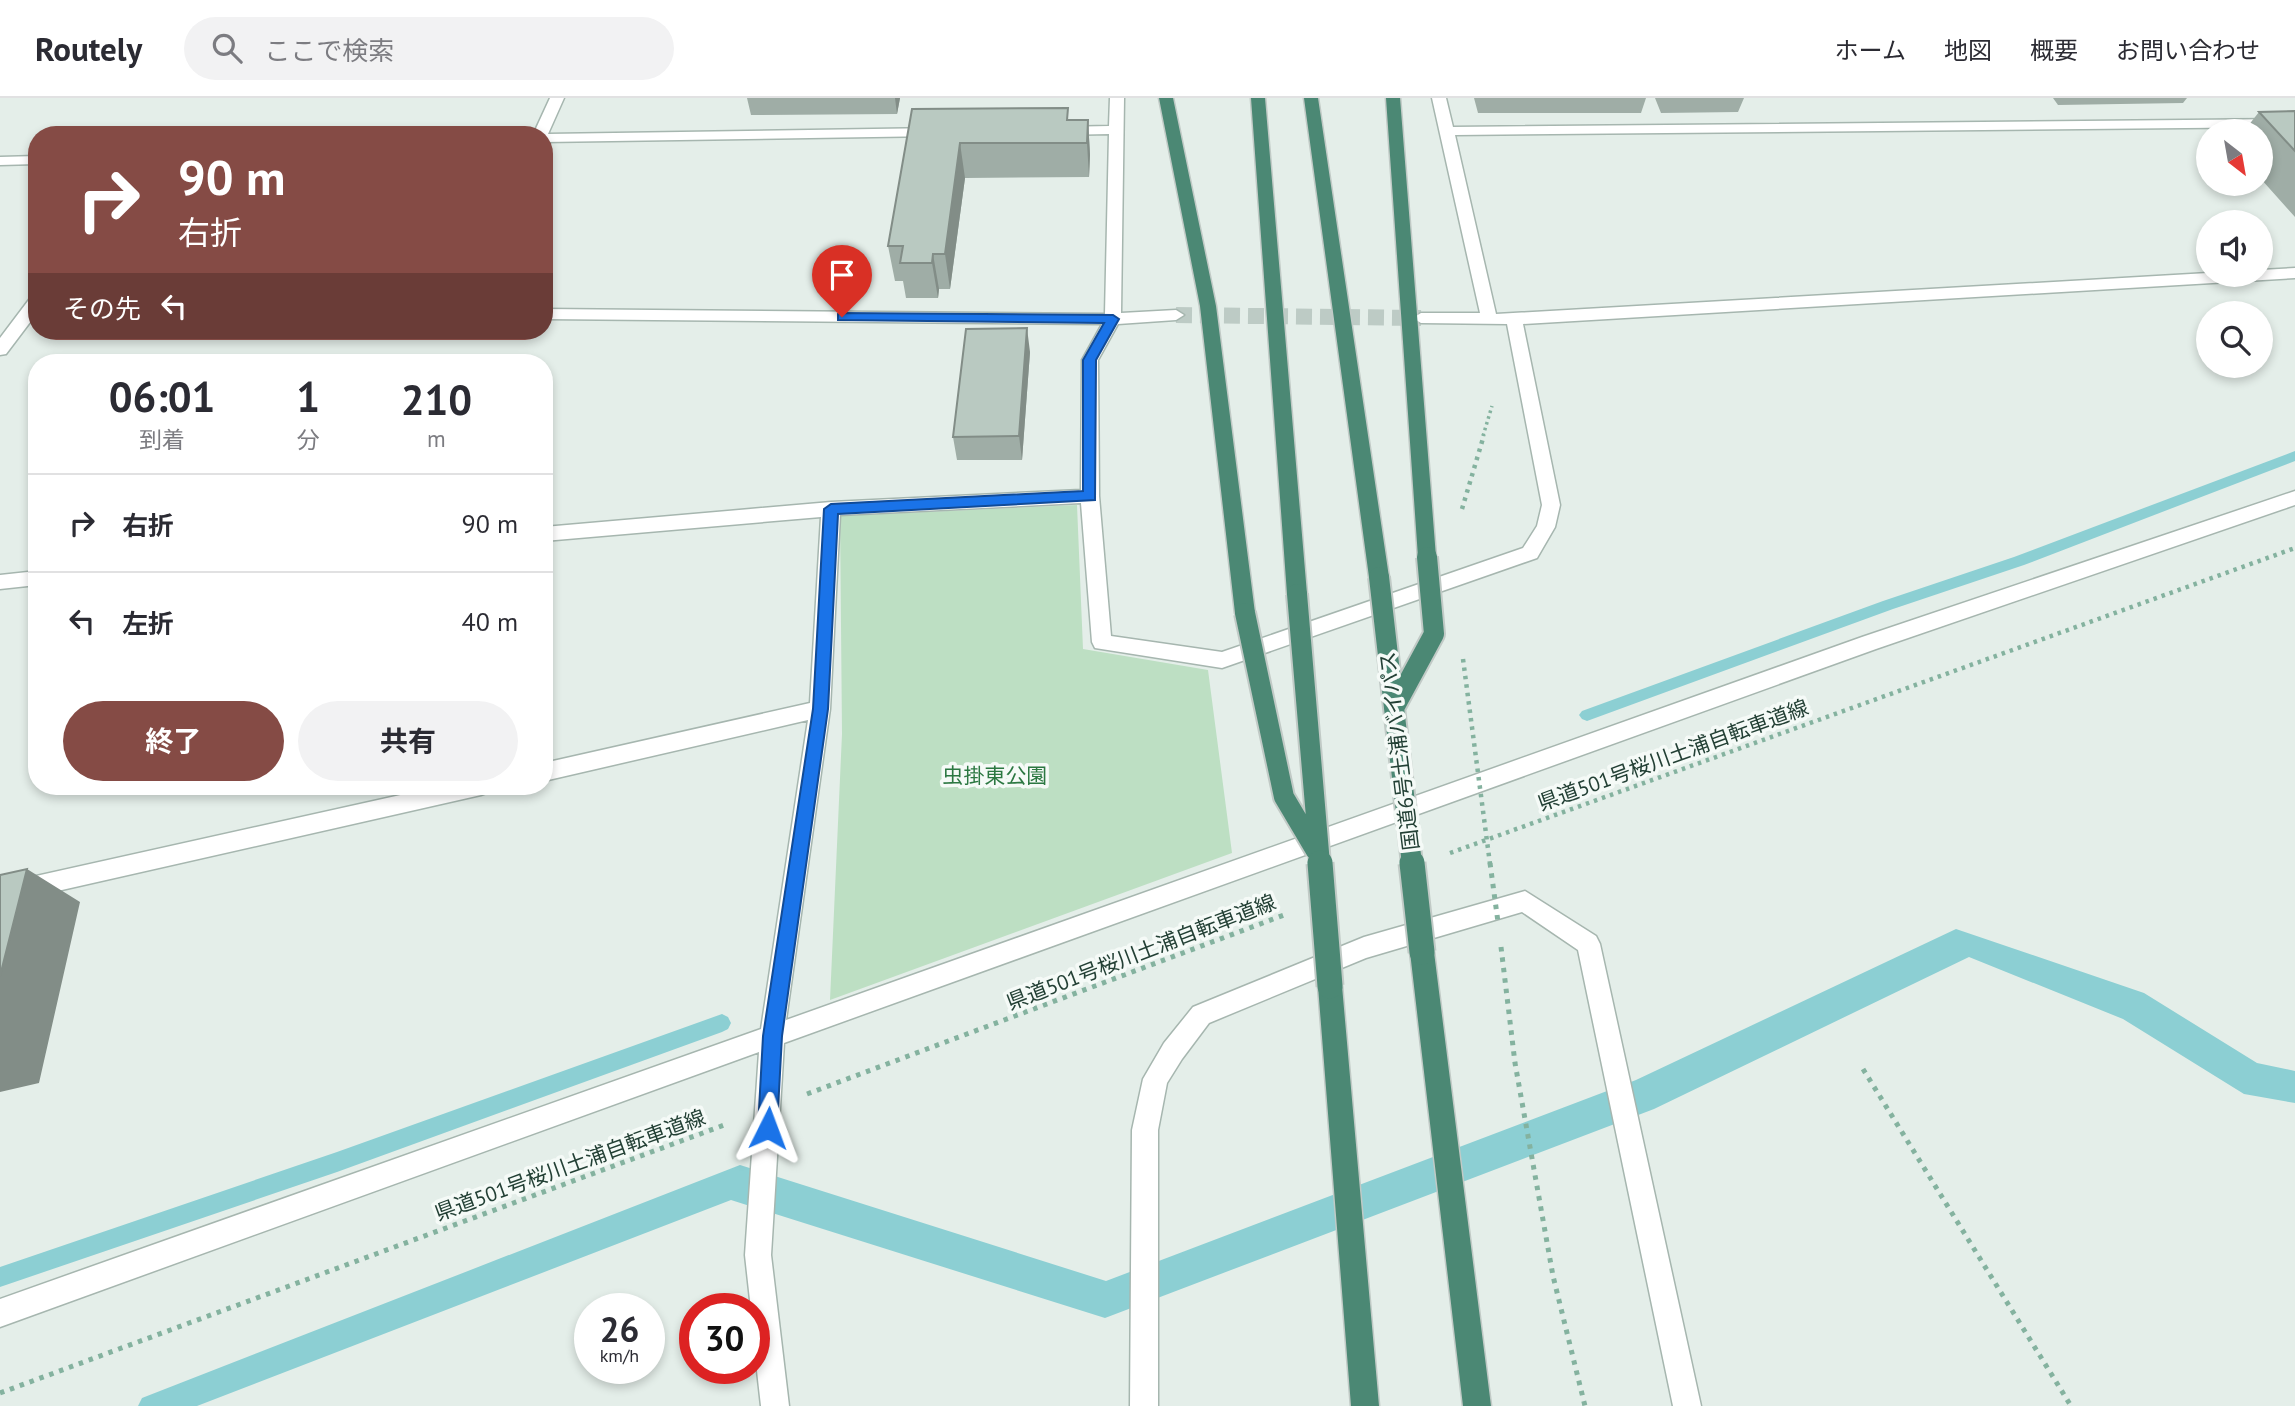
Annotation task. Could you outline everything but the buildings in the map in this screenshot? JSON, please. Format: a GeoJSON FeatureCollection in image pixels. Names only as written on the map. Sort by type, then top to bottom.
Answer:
{"type":"FeatureCollection","features":[{"type":"Feature","properties":{"kind":"highway"},"geometry":{"type":"LineString","coordinates":[[1166,98],[1208,306],[1245,613],[1284,797],[1319,855]]}},
{"type":"Feature","properties":{"kind":"highway"},"geometry":{"type":"LineString","coordinates":[[1258,98],[1365,1406]]}},
{"type":"Feature","properties":{"kind":"highway","name":"国道6号土浦バイパス"},"geometry":{"type":"LineString","coordinates":[[1311,98],[1379,577],[1477,1406]]}},
{"type":"Feature","properties":{"kind":"highway"},"geometry":{"type":"LineString","coordinates":[[1394,98],[1413,396],[1434,634],[1394,708]]}},
{"type":"Feature","properties":{"kind":"street"},"geometry":{"type":"LineString","coordinates":[[546,126],[557,98]]}},
{"type":"Feature","properties":{"kind":"street"},"geometry":{"type":"LineString","coordinates":[[1117,98],[1113,319],[1090,360],[1090,496],[1102,642],[1222,660],[1530,553],[1546,527],[1551,505],[1514,319]]}},
{"type":"Feature","properties":{"kind":"street"},"geometry":{"type":"LineString","coordinates":[[1439,98],[1489,319]]}},
{"type":"Feature","properties":{"kind":"street"},"geometry":{"type":"LineString","coordinates":[[1446,131],[2295,123]]}},
{"type":"Feature","properties":{"kind":"street"},"geometry":{"type":"LineString","coordinates":[[1047,131],[1117,130]]}},
{"type":"Feature","properties":{"kind":"street"},"geometry":{"type":"LineString","coordinates":[[553,136],[950,132]]}},
{"type":"Feature","properties":{"kind":"street"},"geometry":{"type":"LineString","coordinates":[[0,161],[28,160]]}},
{"type":"Feature","properties":{"kind":"street"},"geometry":{"type":"LineString","coordinates":[[1421,318],[1514,319],[2295,273]]}},
{"type":"Feature","properties":{"kind":"street"},"geometry":{"type":"LineString","coordinates":[[553,314],[1113,319],[1176,316]]}},
{"type":"Feature","properties":{"kind":"street"},"geometry":{"type":"LineString","coordinates":[[0,350],[28,316]]}},
{"type":"Feature","properties":{"kind":"street"},"geometry":{"type":"LineString","coordinates":[[553,533],[831,509],[1090,496]]}},
{"type":"Feature","properties":{"kind":"street"},"geometry":{"type":"LineString","coordinates":[[0,1314],[1869,643],[2295,498]]}},
{"type":"Feature","properties":{"kind":"street"},"geometry":{"type":"LineString","coordinates":[[775,1406],[758,1255],[767,1148],[772,1036],[820,709],[831,509]]}},
{"type":"Feature","properties":{"kind":"street"},"geometry":{"type":"LineString","coordinates":[[0,582],[28,580]]}},
{"type":"Feature","properties":{"kind":"street"},"geometry":{"type":"LineString","coordinates":[[553,770],[820,709]]}},
{"type":"Feature","properties":{"kind":"street"},"geometry":{"type":"LineString","coordinates":[[0,894],[441,795]]}},
{"type":"Feature","properties":{"kind":"street"},"geometry":{"type":"LineString","coordinates":[[1144,1406],[1145,1130],[1155,1079],[1173,1051],[1201,1015],[1238,999],[1364,948],[1525,901],[1588,944],[1687,1406]]}},
{"type":"Feature","properties":{"kind":"path"},"geometry":{"type":"LineString","coordinates":[[1461,511],[1495,396]]}},
{"type":"Feature","properties":{"kind":"path","name":"県道501号桜川土浦自転車道線"},"geometry":{"type":"LineString","coordinates":[[1447,854],[2295,548]]}},
{"type":"Feature","properties":{"kind":"path"},"geometry":{"type":"LineString","coordinates":[[1462,646],[1516,1063],[1553,1276],[1585,1406]]}},
{"type":"Feature","properties":{"kind":"path","name":"県道501号桜川土浦自転車道線"},"geometry":{"type":"LineString","coordinates":[[0,1393],[1290,913]]}},
{"type":"Feature","properties":{"kind":"path"},"geometry":{"type":"LineString","coordinates":[[1863,1069],[2071,1406]]}},
{"type":"Feature","properties":{"kind":"green space","name":"虫掛東公園"},"geometry":{"type":"Polygon","coordinates":[[[1077,505],[1083,649],[1208,670],[1232,853],[830,1000],[842,734],[840,516],[1077,505]]]}},
{"type":"Feature","properties":{"kind":"water"},"geometry":{"type":"Polygon","coordinates":[[[1956,929],[2144,993],[2257,1063],[2295,1071],[2295,1103],[2244,1094],[2123,1019],[1969,957],[1654,1109],[1105,1318],[731,1200],[197,1406],[138,1406],[142,1398],[740,1165],[1106,1281],[1636,1080],[1956,929]]]}},
{"type":"Feature","properties":{"kind":"waterway"},"geometry":{"type":"LineString","coordinates":[[1587,715],[1888,605],[2019,561],[2295,456]]}},
{"type":"Feature","properties":{"kind":"waterway"},"geometry":{"type":"LineString","coordinates":[[0,1277],[337,1162],[722,1023]]}},
{"type":"Feature","properties":{"kind":"tunnel"},"geometry":{"type":"LineString","coordinates":[[1176,315],[1421,318]]}},
{"type":"Feature","properties":{"kind":"route"},"geometry":{"type":"LineString","coordinates":[[768,1128],[772,1036],[820,709],[831,509],[1090,496],[1090,360],[1113,319],[842,317]]}}]}
